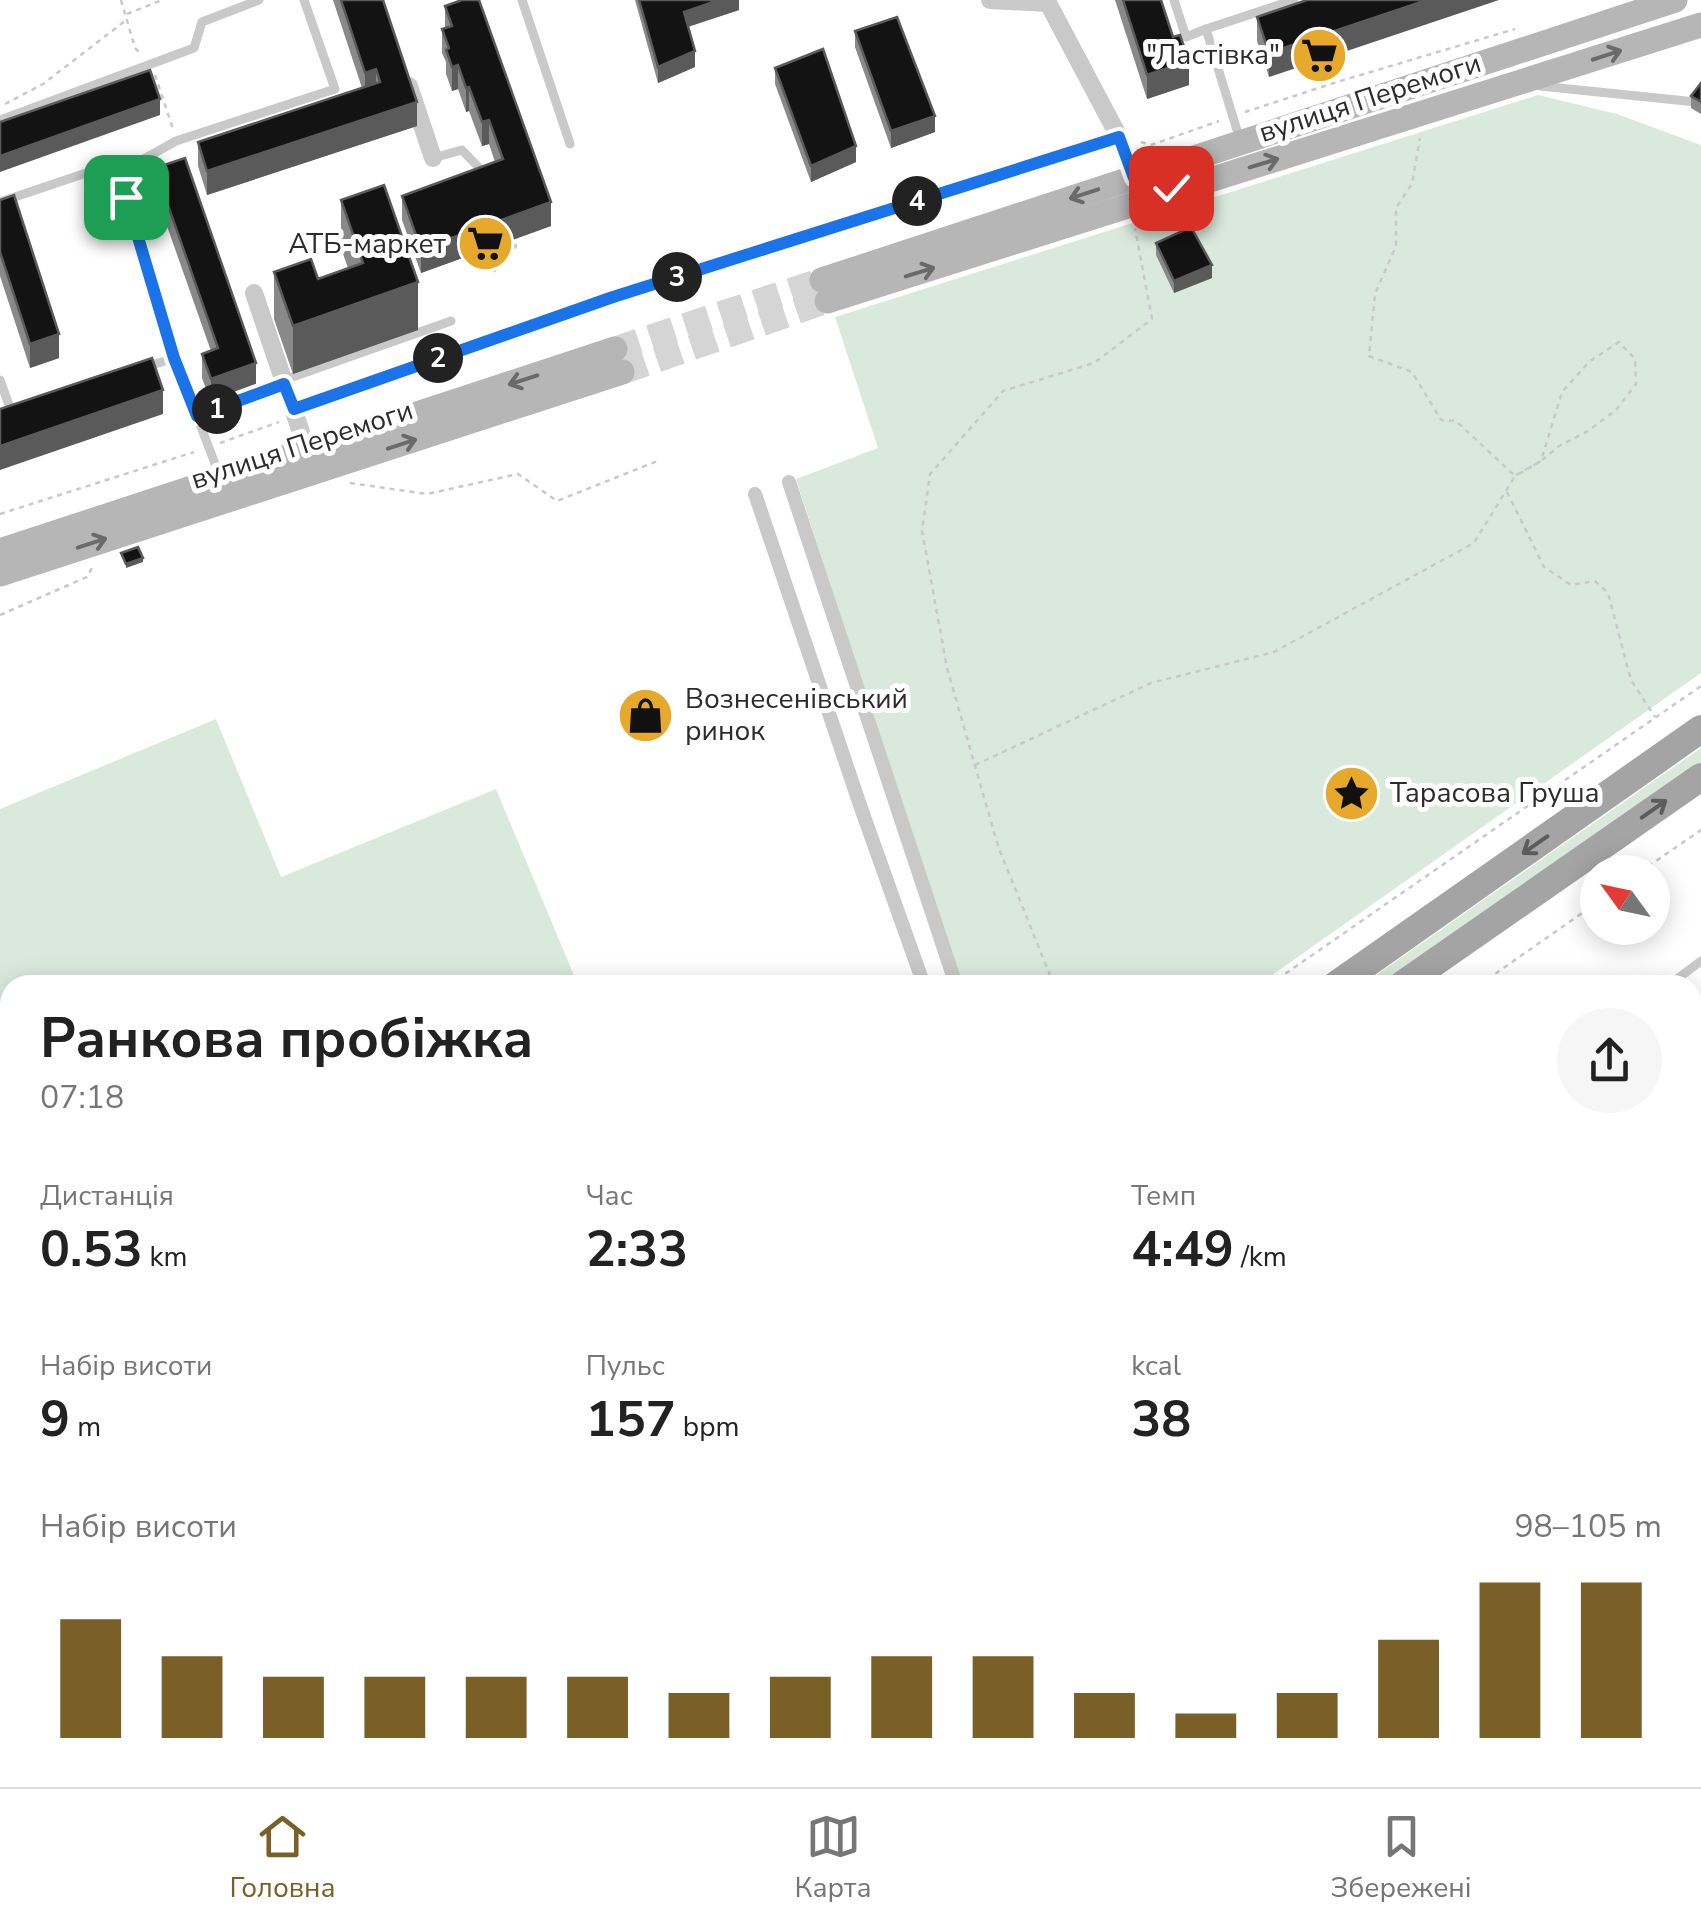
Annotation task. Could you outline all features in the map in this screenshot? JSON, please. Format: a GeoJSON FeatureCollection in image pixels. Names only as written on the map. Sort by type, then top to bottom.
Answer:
{"type":"FeatureCollection","features":[{"type":"Feature","properties":{"kind":"main road","name":"вулиця Перемоги"},"geometry":{"type":"LineString","coordinates":[[824,291],[1136,200],[1241,143],[1625,7],[1675,0]]}},
{"type":"Feature","properties":{"kind":"main road","name":"вулиця Перемоги"},"geometry":{"type":"LineString","coordinates":[[1173,178],[1512,85],[1701,24]]}},
{"type":"Feature","properties":{"kind":"main road","name":"вулиця Перемоги"},"geometry":{"type":"LineString","coordinates":[[619,361],[2,569],[221,478],[619,361]]}},
{"type":"Feature","properties":{"kind":"main road"},"geometry":{"type":"LineString","coordinates":[[1350,975],[1701,730]]}},
{"type":"Feature","properties":{"kind":"main road"},"geometry":{"type":"LineString","coordinates":[[1416,975],[1701,777]]}},
{"type":"Feature","properties":{"kind":"street"},"geometry":{"type":"LineString","coordinates":[[990,0],[1048,3],[1119,137],[1136,200]]}},
{"type":"Feature","properties":{"kind":"street"},"geometry":{"type":"LineString","coordinates":[[404,70],[433,158]]}},
{"type":"Feature","properties":{"kind":"street"},"geometry":{"type":"LineString","coordinates":[[254,293],[307,450]]}},
{"type":"Feature","properties":{"kind":"street"},"geometry":{"type":"LineString","coordinates":[[790,482],[953,975]]}},
{"type":"Feature","properties":{"kind":"street"},"geometry":{"type":"LineString","coordinates":[[755,494],[920,975]]}},
{"type":"Feature","properties":{"kind":"lane"},"geometry":{"type":"LineString","coordinates":[[0,120],[194,48],[202,22],[259,0]]}},
{"type":"Feature","properties":{"kind":"lane"},"geometry":{"type":"LineString","coordinates":[[0,202],[92,171],[117,174],[176,141],[335,89],[304,0]]}},
{"type":"Feature","properties":{"kind":"lane"},"geometry":{"type":"LineString","coordinates":[[522,0],[570,144]]}},
{"type":"Feature","properties":{"kind":"lane"},"geometry":{"type":"LineString","coordinates":[[1174,0],[1186,38],[1294,0]]}},
{"type":"Feature","properties":{"kind":"lane"},"geometry":{"type":"LineString","coordinates":[[1206,29],[1241,143]]}},
{"type":"Feature","properties":{"kind":"lane"},"geometry":{"type":"LineString","coordinates":[[1512,85],[1696,102]]}},
{"type":"Feature","properties":{"kind":"lane"},"geometry":{"type":"LineString","coordinates":[[433,158],[462,150],[496,186]]}},
{"type":"Feature","properties":{"kind":"lane"},"geometry":{"type":"LineString","coordinates":[[117,174],[174,358],[221,478]]}},
{"type":"Feature","properties":{"kind":"lane"},"geometry":{"type":"LineString","coordinates":[[284,382],[451,322]]}},
{"type":"Feature","properties":{"kind":"lane"},"geometry":{"type":"LineString","coordinates":[[132,370],[174,358]]}},
{"type":"Feature","properties":{"kind":"lane"},"geometry":{"type":"LineString","coordinates":[[0,380],[5,410],[27,402]]}},
{"type":"Feature","properties":{"kind":"path"},"geometry":{"type":"LineString","coordinates":[[0,108],[44,84],[126,17],[162,0]]}},
{"type":"Feature","properties":{"kind":"path"},"geometry":{"type":"LineString","coordinates":[[1336,82],[1514,29]]}},
{"type":"Feature","properties":{"kind":"path"},"geometry":{"type":"LineString","coordinates":[[1421,131],[1412,184],[1396,208],[1396,246],[1375,294],[1369,356],[1412,372],[1441,420],[1456,422],[1515,476]]}},
{"type":"Feature","properties":{"kind":"path"},"geometry":{"type":"LineString","coordinates":[[0,514],[209,447],[613,297],[1119,137]]}},
{"type":"Feature","properties":{"kind":"path"},"geometry":{"type":"LineString","coordinates":[[126,197],[160,187]]}},
{"type":"Feature","properties":{"kind":"path"},"geometry":{"type":"LineString","coordinates":[[1050,975],[998,846],[947,668],[922,530],[930,474],[1002,391],[1094,363],[1152,319],[1136,200]]}},
{"type":"Feature","properties":{"kind":"path"},"geometry":{"type":"LineString","coordinates":[[495,272],[491,260],[516,250],[517,238]]}},
{"type":"Feature","properties":{"kind":"path"},"geometry":{"type":"LineString","coordinates":[[975,765],[1151,684],[1274,652],[1474,543],[1515,476],[1541,460],[1559,446],[1588,431],[1616,410],[1636,384],[1635,358],[1619,342],[1590,362],[1562,392],[1541,460]]}},
{"type":"Feature","properties":{"kind":"path"},"geometry":{"type":"LineString","coordinates":[[197,416],[284,382]]}},
{"type":"Feature","properties":{"kind":"path"},"geometry":{"type":"LineString","coordinates":[[338,482],[427,494],[518,474],[557,501],[660,460]]}},
{"type":"Feature","properties":{"kind":"path"},"geometry":{"type":"LineString","coordinates":[[1506,491],[1544,567],[1571,584],[1595,581],[1608,593],[1631,680],[1656,718]]}},
{"type":"Feature","properties":{"kind":"path"},"geometry":{"type":"LineString","coordinates":[[1283,975],[1701,686]]}},
{"type":"Feature","properties":{"kind":"path"},"geometry":{"type":"LineString","coordinates":[[1665,855],[1701,830]]}},
{"type":"Feature","properties":{"kind":"path"},"geometry":{"type":"LineString","coordinates":[[1493,975],[1580,915]]}},
{"type":"Feature","properties":{"kind":"green space"},"geometry":{"type":"Polygon","coordinates":[[[1538,95],[1617,114],[1701,145],[1701,673],[1272,975],[957,975],[796,479],[878,448],[835,317],[1538,95]]]}},
{"type":"Feature","properties":{"kind":"green space"},"geometry":{"type":"Polygon","coordinates":[[[216,719],[281,877],[496,789],[574,975],[0,975],[0,809],[216,719]]]}},
{"type":"Feature","properties":{"kind":"green space"},"geometry":{"type":"Polygon","coordinates":[[[1701,748],[1701,763],[1400,975],[1376,975],[1701,748]]]}},
{"type":"Feature","properties":{"kind":"building"},"geometry":{"type":"Polygon","coordinates":[[[341,0],[383,0],[417,102],[207,171],[198,142],[380,82],[376,69],[365,73],[341,0]]]}},
{"type":"Feature","properties":{"kind":"building"},"geometry":{"type":"Polygon","coordinates":[[[479,0],[551,202],[421,249],[402,196],[503,159],[489,120],[482,122],[458,65],[452,67],[446,50],[449,48],[442,29],[452,26],[445,6],[479,0]]]}},
{"type":"Feature","properties":{"kind":"building"},"geometry":{"type":"Polygon","coordinates":[[[639,0],[719,0],[684,12],[695,51],[658,67],[639,0]]]}},
{"type":"Feature","properties":{"kind":"building"},"geometry":{"type":"Polygon","coordinates":[[[1123,0],[1161,0],[1173,37],[1180,35],[1189,61],[1147,75],[1123,0]]]}},
{"type":"Feature","properties":{"kind":"building"},"geometry":{"type":"Polygon","coordinates":[[[1307,0],[1427,0],[1269,53],[1257,17],[1307,0]]]}},
{"type":"Feature","properties":{"kind":"building"},"geometry":{"type":"Polygon","coordinates":[[[897,17],[935,116],[891,131],[855,31],[897,17]]]}},
{"type":"Feature","properties":{"kind":"building"},"geometry":{"type":"Polygon","coordinates":[[[823,49],[856,146],[811,166],[775,68],[823,49]]]}},
{"type":"Feature","properties":{"kind":"building"},"geometry":{"type":"Polygon","coordinates":[[[150,70],[160,99],[0,156],[0,122],[150,70]]]}},
{"type":"Feature","properties":{"kind":"building"},"geometry":{"type":"Polygon","coordinates":[[[1701,83],[1701,102],[1691,96],[1701,83]]]}},
{"type":"Feature","properties":{"kind":"building"},"geometry":{"type":"Polygon","coordinates":[[[185,158],[256,363],[211,379],[202,354],[218,348],[155,168],[185,158]]]}},
{"type":"Feature","properties":{"kind":"building"},"geometry":{"type":"Polygon","coordinates":[[[384,185],[418,282],[293,326],[274,272],[311,259],[318,279],[363,263],[341,200],[384,185]]]}},
{"type":"Feature","properties":{"kind":"building"},"geometry":{"type":"Polygon","coordinates":[[[14,195],[59,334],[30,344],[0,252],[0,200],[14,195]]]}},
{"type":"Feature","properties":{"kind":"building"},"geometry":{"type":"Polygon","coordinates":[[[1191,227],[1212,265],[1174,281],[1156,243],[1191,227]]]}},
{"type":"Feature","properties":{"kind":"building"},"geometry":{"type":"Polygon","coordinates":[[[152,358],[163,390],[0,446],[0,409],[152,358]]]}},
{"type":"Feature","properties":{"kind":"building"},"geometry":{"type":"Polygon","coordinates":[[[138,547],[143,558],[126,564],[121,553],[138,547]]]}},
{"type":"Feature","properties":{"kind":"tunnel"},"geometry":{"type":"LineString","coordinates":[[615,349],[822,280]]}},
{"type":"Feature","properties":{"kind":"tunnel"},"geometry":{"type":"LineString","coordinates":[[622,372],[827,301]]}},
{"type":"Feature","properties":{"kind":"place","name":"\"Ластівка\""},"geometry":{"type":"Point","coordinates":[1319,55]}},
{"type":"Feature","properties":{"kind":"place","name":"АТБ-маркет"},"geometry":{"type":"Point","coordinates":[485,244]}},
{"type":"Feature","properties":{"kind":"place","name":"Вознесенівський ринок"},"geometry":{"type":"Point","coordinates":[646,715]}},
{"type":"Feature","properties":{"kind":"place","name":"Тарасова Груша"},"geometry":{"type":"Point","coordinates":[1351,793]}},
{"type":"Feature","properties":{"kind":"route"},"geometry":{"type":"LineString","coordinates":[[126,197],[174,358],[197,416],[284,384],[294,409],[613,297],[1119,137],[1134,178],[1169,166],[1164,181],[1171,188]]}}]}
